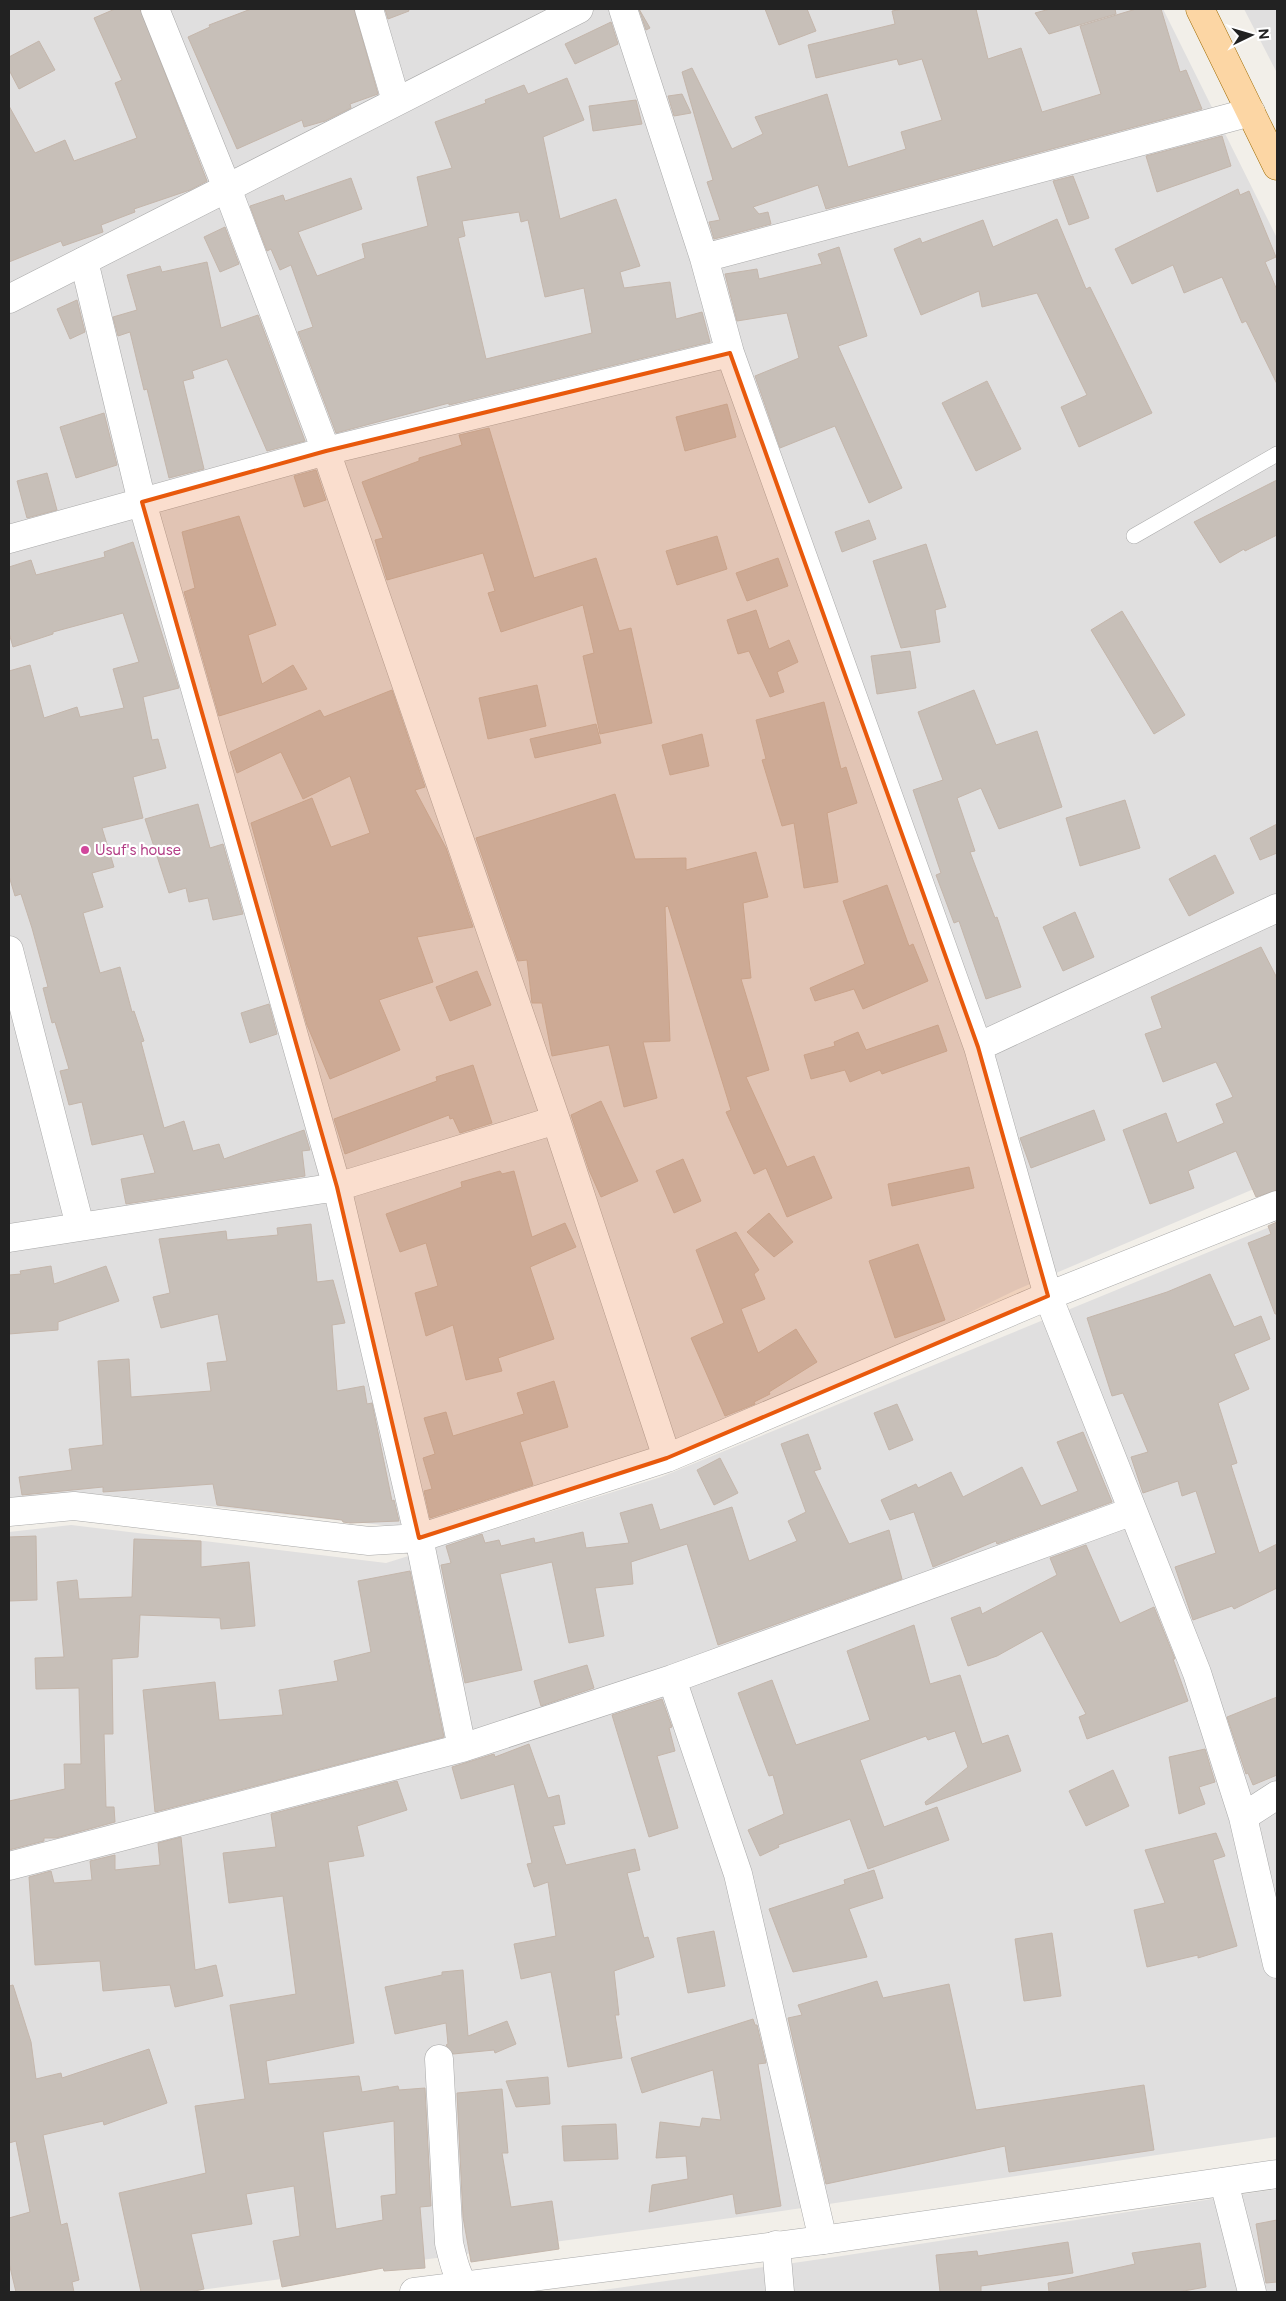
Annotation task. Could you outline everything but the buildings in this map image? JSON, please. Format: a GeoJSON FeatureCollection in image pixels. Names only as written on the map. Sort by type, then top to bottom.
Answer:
{"type":"FeatureCollection","features":[{"type":"Feature","properties":{"kind":"main road"},"geometry":{"type":"LineString","coordinates":[[1200,9],[1277,166]]}},
{"type":"Feature","properties":{"kind":"street"},"geometry":{"type":"LineString","coordinates":[[155,9],[227,188],[326,451],[556,1120],[667,1458]]}},
{"type":"Feature","properties":{"kind":"street"},"geometry":{"type":"LineString","coordinates":[[368,9],[396,101]]}},
{"type":"Feature","properties":{"kind":"street"},"geometry":{"type":"LineString","coordinates":[[9,300],[579,9]]}},
{"type":"Feature","properties":{"kind":"street"},"geometry":{"type":"LineString","coordinates":[[623,9],[704,258],[730,353],[978,1047],[1048,1296],[1197,1673],[1243,1817],[1277,1964]]}},
{"type":"Feature","properties":{"kind":"street"},"geometry":{"type":"LineString","coordinates":[[704,258],[1251,112]]}},
{"type":"Feature","properties":{"kind":"street"},"geometry":{"type":"LineString","coordinates":[[84,261],[142,502],[337,1187],[419,1538],[462,1748]]}},
{"type":"Feature","properties":{"kind":"street"},"geometry":{"type":"LineString","coordinates":[[9,539],[326,451],[730,353]]}},
{"type":"Feature","properties":{"kind":"street"},"geometry":{"type":"LineString","coordinates":[[978,1047],[1277,908]]}},
{"type":"Feature","properties":{"kind":"street"},"geometry":{"type":"LineString","coordinates":[[9,950],[80,1226]]}},
{"type":"Feature","properties":{"kind":"street"},"geometry":{"type":"LineString","coordinates":[[9,1238],[337,1187],[556,1120]]}},
{"type":"Feature","properties":{"kind":"street"},"geometry":{"type":"LineString","coordinates":[[9,1512],[74,1506],[369,1541],[419,1538],[667,1458],[1048,1296],[1277,1205]]}},
{"type":"Feature","properties":{"kind":"street"},"geometry":{"type":"LineString","coordinates":[[9,1866],[462,1748],[672,1680],[1132,1511]]}},
{"type":"Feature","properties":{"kind":"street"},"geometry":{"type":"LineString","coordinates":[[672,1680],[738,1874],[823,2240]]}},
{"type":"Feature","properties":{"kind":"street"},"geometry":{"type":"LineString","coordinates":[[1243,1817],[1277,1795]]}},
{"type":"Feature","properties":{"kind":"street"},"geometry":{"type":"LineString","coordinates":[[439,2059],[449,2243],[454,2265],[466,2289]]}},
{"type":"Feature","properties":{"kind":"street"},"geometry":{"type":"LineString","coordinates":[[414,2292],[466,2289],[823,2240],[1277,2174]]}},
{"type":"Feature","properties":{"kind":"street"},"geometry":{"type":"LineString","coordinates":[[1224,2182],[1252,2292]]}},
{"type":"Feature","properties":{"kind":"street"},"geometry":{"type":"LineString","coordinates":[[776,2246],[780,2292]]}},
{"type":"Feature","properties":{"kind":"lane"},"geometry":{"type":"LineString","coordinates":[[1134,536],[1277,454]]}},
{"type":"Feature","properties":{"kind":"highlighted area"},"geometry":{"type":"Polygon","coordinates":[[[730,353],[978,1047],[1048,1296],[667,1458],[419,1538],[337,1187],[142,502],[326,451],[730,353]]]}},
{"type":"Feature","properties":{"kind":"shaded area"},"geometry":{"type":"Polygon","coordinates":[[[9,9],[1163,9],[1277,238],[1277,1179],[1016,1290],[729,1429],[428,1530],[96,1494],[9,1502],[9,9]]]}},
{"type":"Feature","properties":{"kind":"shaded area"},"geometry":{"type":"Polygon","coordinates":[[[1244,9],[1277,9],[1277,73],[1244,9]]]}},
{"type":"Feature","properties":{"kind":"shaded area"},"geometry":{"type":"Polygon","coordinates":[[[1277,1224],[1277,2137],[775,2212],[186,2292],[9,2292],[9,1532],[71,1525],[386,1563],[661,1477],[1277,1224]]]}},
{"type":"Feature","properties":{"kind":"shaded area"},"geometry":{"type":"Polygon","coordinates":[[[1277,2189],[1277,2292],[589,2292],[835,2257],[1277,2189]]]}},
{"type":"Feature","properties":{"kind":"place","name":"Usuf's house"},"geometry":{"type":"Point","coordinates":[85,850]}}]}
